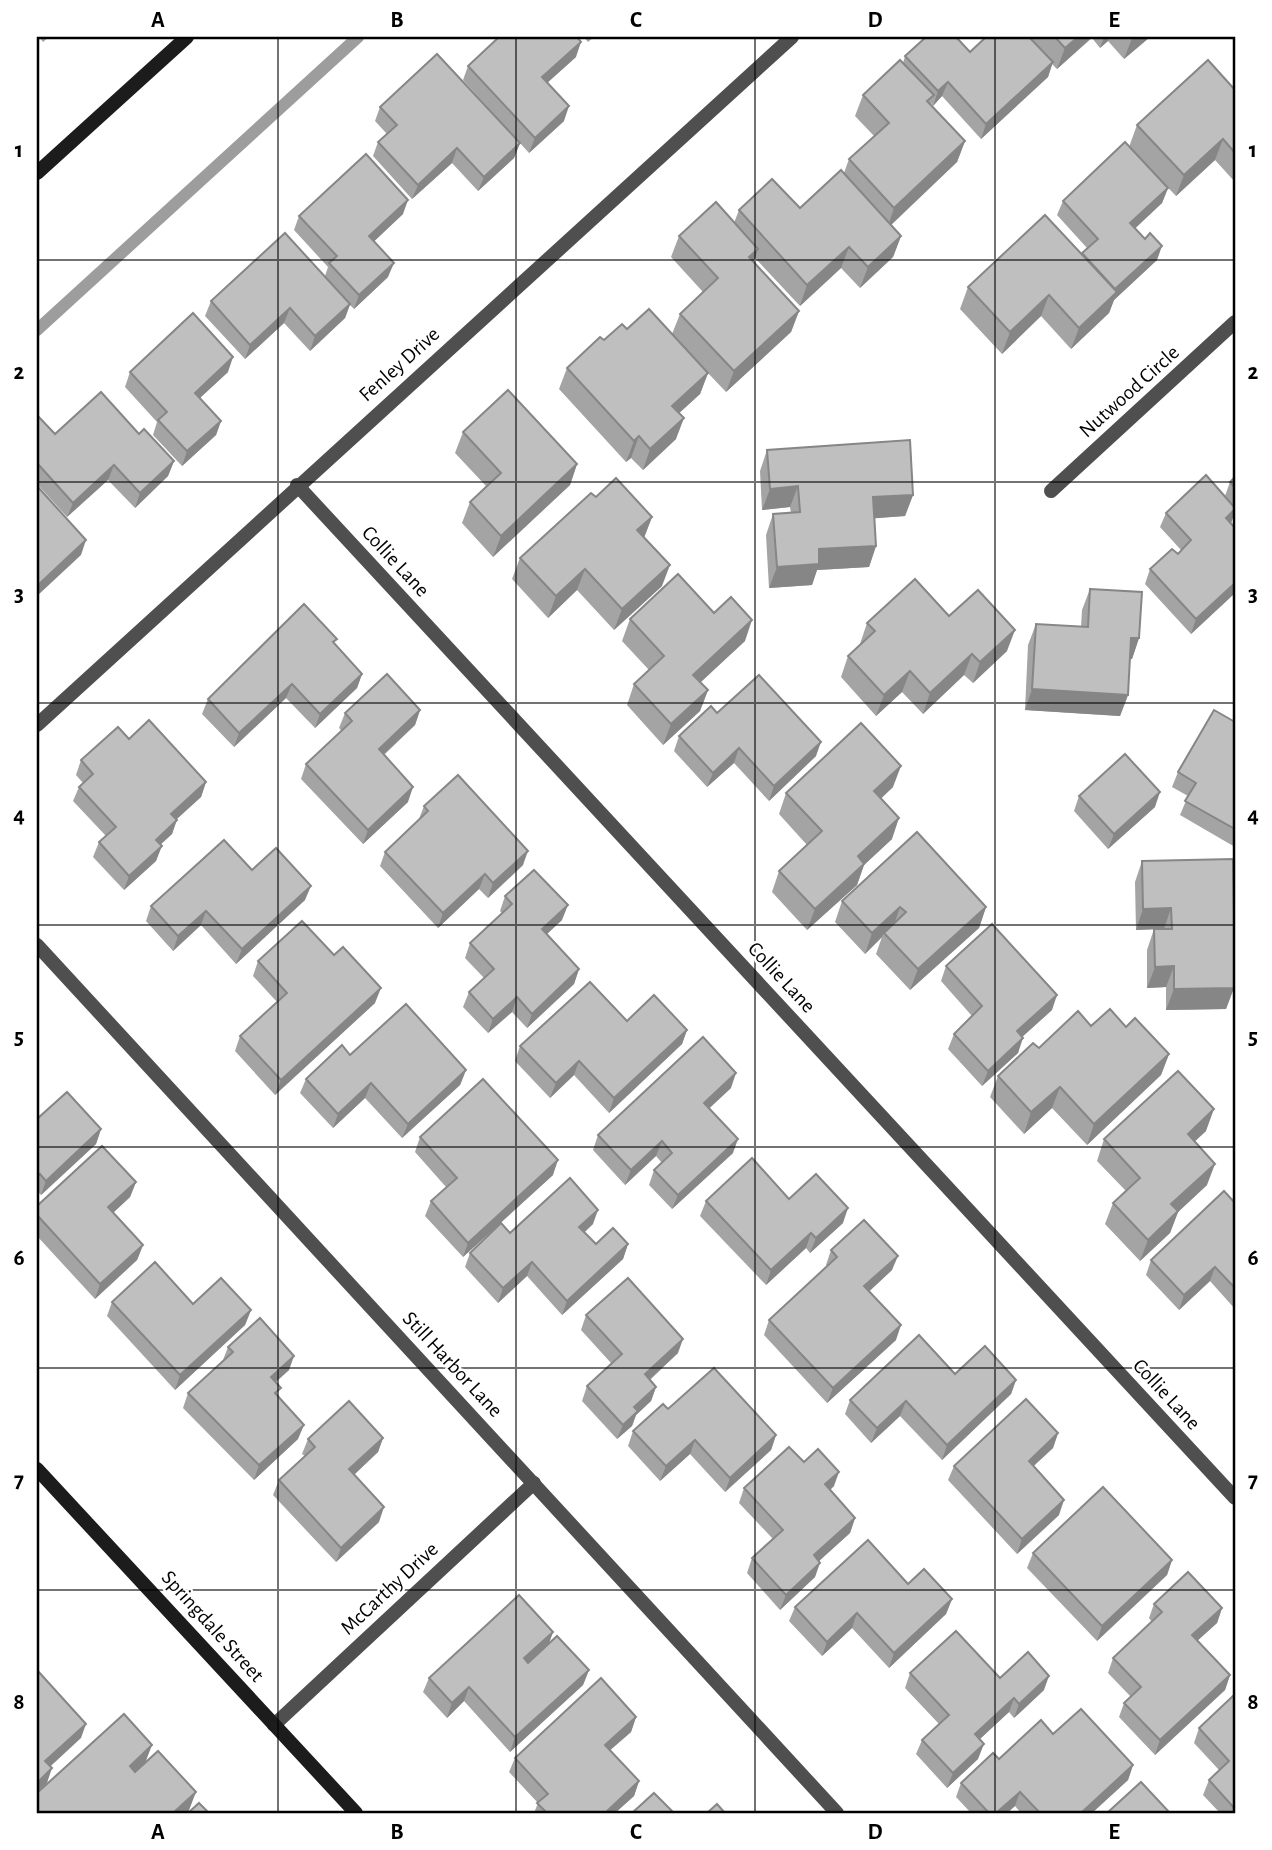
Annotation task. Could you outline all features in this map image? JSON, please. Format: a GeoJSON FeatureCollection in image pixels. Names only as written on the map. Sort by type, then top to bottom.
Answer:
{"type":"FeatureCollection","features":[{"type":"Feature","properties":{"kind":"street"},"geometry":{"type":"LineString","coordinates":[[37,173],[187,37]]}},
{"type":"Feature","properties":{"kind":"street","name":"Fenley Drive"},"geometry":{"type":"LineString","coordinates":[[37,725],[297,485],[792,37]]}},
{"type":"Feature","properties":{"kind":"street","name":"Nutwood Circle"},"geometry":{"type":"LineString","coordinates":[[1051,491],[1235,322]]}},
{"type":"Feature","properties":{"kind":"street","name":"Collie Lane"},"geometry":{"type":"LineString","coordinates":[[297,485],[1235,1498]]}},
{"type":"Feature","properties":{"kind":"street","name":"Still Harbor Lane"},"geometry":{"type":"LineString","coordinates":[[37,945],[837,1813]]}},
{"type":"Feature","properties":{"kind":"street","name":"Springdale Street"},"geometry":{"type":"LineString","coordinates":[[37,1469],[356,1813]]}},
{"type":"Feature","properties":{"kind":"street","name":"McCarthy Drive"},"geometry":{"type":"LineString","coordinates":[[274,1724],[534,1483]]}},
{"type":"Feature","properties":{"kind":"building"},"geometry":{"type":"Polygon","coordinates":[[[499,37],[577,37],[581,42],[542,77],[569,106],[535,138],[468,66],[499,37]]]}},
{"type":"Feature","properties":{"kind":"building"},"geometry":{"type":"Polygon","coordinates":[[[926,37],[956,37],[970,52],[986,37],[1029,37],[1053,62],[986,124],[948,82],[938,91],[905,56],[926,37]]]}},
{"type":"Feature","properties":{"kind":"building"},"geometry":{"type":"Polygon","coordinates":[[[1055,37],[1078,37],[1065,48],[1055,37]]]}},
{"type":"Feature","properties":{"kind":"building"},"geometry":{"type":"Polygon","coordinates":[[[437,54],[520,143],[484,177],[457,148],[418,185],[378,142],[397,125],[380,107],[437,54]]]}},
{"type":"Feature","properties":{"kind":"building"},"geometry":{"type":"Polygon","coordinates":[[[900,60],[934,95],[927,101],[965,141],[894,208],[849,159],[889,123],[863,95],[900,60]]]}},
{"type":"Feature","properties":{"kind":"building"},"geometry":{"type":"Polygon","coordinates":[[[1208,60],[1235,90],[1235,153],[1223,139],[1184,175],[1137,125],[1208,60]]]}},
{"type":"Feature","properties":{"kind":"building"},"geometry":{"type":"Polygon","coordinates":[[[1125,142],[1168,188],[1130,223],[1145,239],[1150,233],[1162,246],[1115,289],[1082,253],[1098,239],[1063,201],[1125,142]]]}},
{"type":"Feature","properties":{"kind":"building"},"geometry":{"type":"Polygon","coordinates":[[[366,154],[408,200],[369,236],[394,263],[359,295],[329,263],[337,256],[299,216],[366,154]]]}},
{"type":"Feature","properties":{"kind":"building"},"geometry":{"type":"Polygon","coordinates":[[[841,170],[901,236],[868,267],[849,247],[807,285],[739,210],[772,179],[800,208],[841,170]]]}},
{"type":"Feature","properties":{"kind":"building"},"geometry":{"type":"Polygon","coordinates":[[[716,202],[758,249],[749,257],[799,311],[734,371],[680,314],[718,278],[679,236],[716,202]]]}},
{"type":"Feature","properties":{"kind":"building"},"geometry":{"type":"Polygon","coordinates":[[[1045,215],[1117,292],[1079,328],[1049,295],[1010,332],[968,287],[1045,215]]]}},
{"type":"Feature","properties":{"kind":"building"},"geometry":{"type":"Polygon","coordinates":[[[285,233],[350,304],[315,336],[290,308],[250,345],[211,301],[285,233]]]}},
{"type":"Feature","properties":{"kind":"building"},"geometry":{"type":"Polygon","coordinates":[[[649,309],[708,373],[672,406],[684,418],[650,449],[639,436],[634,441],[567,368],[600,337],[604,340],[622,324],[627,329],[649,309]]]}},
{"type":"Feature","properties":{"kind":"building"},"geometry":{"type":"Polygon","coordinates":[[[193,313],[233,357],[195,393],[221,421],[187,451],[158,420],[167,412],[130,372],[193,313]]]}},
{"type":"Feature","properties":{"kind":"building"},"geometry":{"type":"Polygon","coordinates":[[[508,390],[577,464],[501,536],[470,502],[501,473],[463,432],[508,390]]]}},
{"type":"Feature","properties":{"kind":"building"},"geometry":{"type":"Polygon","coordinates":[[[101,392],[139,434],[144,429],[174,461],[140,493],[114,465],[73,503],[37,463],[37,415],[55,434],[101,392]]]}},
{"type":"Feature","properties":{"kind":"building"},"geometry":{"type":"Polygon","coordinates":[[[910,440],[913,495],[873,497],[876,546],[819,549],[819,564],[777,567],[773,514],[800,512],[798,486],[770,489],[767,450],[910,440]]]}},
{"type":"Feature","properties":{"kind":"building"},"geometry":{"type":"Polygon","coordinates":[[[1206,475],[1235,508],[1226,518],[1235,528],[1235,583],[1196,619],[1150,569],[1172,549],[1178,554],[1191,540],[1166,513],[1206,475]]]}},
{"type":"Feature","properties":{"kind":"building"},"geometry":{"type":"Polygon","coordinates":[[[616,478],[652,517],[637,530],[670,565],[622,609],[585,569],[556,596],[520,558],[591,493],[596,497],[616,478]]]}},
{"type":"Feature","properties":{"kind":"building"},"geometry":{"type":"Polygon","coordinates":[[[37,486],[86,540],[37,586],[37,486]]]}},
{"type":"Feature","properties":{"kind":"building"},"geometry":{"type":"Polygon","coordinates":[[[678,574],[714,613],[731,597],[752,620],[693,675],[708,690],[671,724],[634,684],[664,656],[630,619],[678,574]]]}},
{"type":"Feature","properties":{"kind":"building"},"geometry":{"type":"Polygon","coordinates":[[[915,579],[949,616],[978,590],[1015,630],[980,662],[972,654],[930,693],[910,671],[884,695],[848,656],[875,631],[867,623],[915,579]]]}},
{"type":"Feature","properties":{"kind":"building"},"geometry":{"type":"Polygon","coordinates":[[[1090,589],[1142,592],[1139,638],[1131,638],[1128,695],[1032,689],[1036,624],[1088,627],[1090,589]]]}},
{"type":"Feature","properties":{"kind":"building"},"geometry":{"type":"Polygon","coordinates":[[[304,604],[337,639],[333,642],[362,674],[320,714],[292,684],[239,733],[208,699],[304,604]]]}},
{"type":"Feature","properties":{"kind":"building"},"geometry":{"type":"Polygon","coordinates":[[[387,674],[420,710],[379,749],[413,787],[368,830],[306,764],[352,721],[345,713],[387,674]]]}},
{"type":"Feature","properties":{"kind":"building"},"geometry":{"type":"Polygon","coordinates":[[[759,675],[821,742],[774,786],[739,748],[713,773],[679,736],[711,706],[717,713],[759,675]]]}},
{"type":"Feature","properties":{"kind":"building"},"geometry":{"type":"Polygon","coordinates":[[[1214,710],[1235,722],[1235,829],[1185,801],[1196,783],[1178,772],[1214,710]]]}},
{"type":"Feature","properties":{"kind":"building"},"geometry":{"type":"Polygon","coordinates":[[[149,720],[206,782],[171,814],[177,820],[156,840],[162,846],[129,876],[99,842],[116,827],[79,787],[93,774],[81,760],[118,727],[129,739],[149,720]]]}},
{"type":"Feature","properties":{"kind":"building"},"geometry":{"type":"Polygon","coordinates":[[[861,723],[901,766],[874,791],[899,818],[858,856],[864,864],[815,909],[779,871],[822,831],[786,793],[861,723]]]}},
{"type":"Feature","properties":{"kind":"building"},"geometry":{"type":"Polygon","coordinates":[[[1125,754],[1160,792],[1114,834],[1079,796],[1125,754]]]}},
{"type":"Feature","properties":{"kind":"building"},"geometry":{"type":"Polygon","coordinates":[[[458,775],[528,851],[493,883],[485,874],[443,913],[385,852],[428,811],[424,806],[458,775]]]}},
{"type":"Feature","properties":{"kind":"building"},"geometry":{"type":"Polygon","coordinates":[[[917,832],[986,907],[918,969],[884,933],[906,912],[900,907],[872,933],[842,901],[917,832]]]}},
{"type":"Feature","properties":{"kind":"building"},"geometry":{"type":"Polygon","coordinates":[[[224,840],[252,870],[276,848],[311,886],[242,949],[206,911],[178,936],[151,906],[224,840]]]}},
{"type":"Feature","properties":{"kind":"building"},"geometry":{"type":"Polygon","coordinates":[[[1233,859],[1234,988],[1174,989],[1174,966],[1155,967],[1154,929],[1172,929],[1171,908],[1143,909],[1142,861],[1233,859]]]}},
{"type":"Feature","properties":{"kind":"building"},"geometry":{"type":"Polygon","coordinates":[[[534,870],[568,905],[542,929],[579,969],[532,1014],[517,997],[493,1019],[469,992],[494,969],[470,943],[512,904],[505,896],[534,870]]]}},
{"type":"Feature","properties":{"kind":"building"},"geometry":{"type":"Polygon","coordinates":[[[302,921],[334,955],[343,947],[381,988],[281,1080],[240,1036],[287,993],[258,961],[302,921]]]}},
{"type":"Feature","properties":{"kind":"building"},"geometry":{"type":"Polygon","coordinates":[[[992,924],[1057,995],[1017,1031],[1023,1038],[988,1071],[954,1034],[982,1006],[946,966],[992,924]]]}},
{"type":"Feature","properties":{"kind":"building"},"geometry":{"type":"Polygon","coordinates":[[[590,982],[627,1021],[654,995],[687,1030],[614,1098],[579,1061],[556,1083],[520,1046],[590,982]]]}},
{"type":"Feature","properties":{"kind":"building"},"geometry":{"type":"Polygon","coordinates":[[[406,1004],[466,1070],[408,1124],[371,1083],[338,1114],[306,1079],[342,1045],[350,1055],[406,1004]]]}},
{"type":"Feature","properties":{"kind":"building"},"geometry":{"type":"Polygon","coordinates":[[[1110,1009],[1126,1027],[1135,1018],[1169,1054],[1094,1124],[1060,1087],[1031,1112],[998,1076],[1033,1043],[1039,1048],[1078,1011],[1091,1026],[1110,1009]]]}},
{"type":"Feature","properties":{"kind":"building"},"geometry":{"type":"Polygon","coordinates":[[[703,1037],[736,1073],[704,1103],[738,1139],[678,1195],[654,1170],[672,1153],[662,1141],[631,1170],[598,1135],[703,1037]]]}},
{"type":"Feature","properties":{"kind":"building"},"geometry":{"type":"Polygon","coordinates":[[[1178,1071],[1214,1109],[1188,1134],[1215,1164],[1171,1204],[1178,1211],[1148,1240],[1113,1203],[1140,1178],[1104,1139],[1178,1071]]]}},
{"type":"Feature","properties":{"kind":"building"},"geometry":{"type":"Polygon","coordinates":[[[483,1079],[558,1160],[468,1243],[431,1201],[457,1178],[420,1137],[483,1079]]]}},
{"type":"Feature","properties":{"kind":"building"},"geometry":{"type":"Polygon","coordinates":[[[67,1092],[101,1129],[46,1181],[40,1174],[37,1177],[37,1119],[67,1092]]]}},
{"type":"Feature","properties":{"kind":"building"},"geometry":{"type":"Polygon","coordinates":[[[102,1146],[136,1182],[108,1207],[143,1245],[100,1284],[37,1215],[37,1206],[102,1146]]]}},
{"type":"Feature","properties":{"kind":"building"},"geometry":{"type":"Polygon","coordinates":[[[752,1158],[789,1199],[816,1174],[848,1208],[816,1238],[811,1233],[771,1270],[706,1201],[752,1158]]]}},
{"type":"Feature","properties":{"kind":"building"},"geometry":{"type":"Polygon","coordinates":[[[570,1178],[598,1210],[579,1227],[596,1244],[613,1228],[628,1244],[567,1301],[532,1262],[503,1288],[470,1253],[501,1223],[510,1233],[570,1178]]]}},
{"type":"Feature","properties":{"kind":"building"},"geometry":{"type":"Polygon","coordinates":[[[1224,1191],[1235,1203],[1235,1288],[1215,1267],[1184,1295],[1151,1260],[1224,1191]]]}},
{"type":"Feature","properties":{"kind":"building"},"geometry":{"type":"Polygon","coordinates":[[[864,1220],[898,1256],[864,1286],[901,1325],[833,1388],[769,1320],[837,1257],[831,1250],[864,1220]]]}},
{"type":"Feature","properties":{"kind":"building"},"geometry":{"type":"Polygon","coordinates":[[[155,1262],[193,1304],[221,1278],[251,1310],[180,1375],[112,1302],[155,1262]]]}},
{"type":"Feature","properties":{"kind":"building"},"geometry":{"type":"Polygon","coordinates":[[[628,1278],[683,1339],[645,1374],[656,1387],[634,1407],[638,1411],[623,1425],[587,1386],[622,1354],[586,1315],[628,1278]]]}},
{"type":"Feature","properties":{"kind":"building"},"geometry":{"type":"Polygon","coordinates":[[[260,1318],[294,1356],[271,1377],[281,1388],[275,1393],[304,1425],[259,1465],[188,1393],[233,1352],[228,1347],[260,1318]]]}},
{"type":"Feature","properties":{"kind":"building"},"geometry":{"type":"Polygon","coordinates":[[[919,1335],[955,1374],[985,1346],[1016,1380],[947,1445],[906,1401],[877,1428],[850,1400],[919,1335]]]}},
{"type":"Feature","properties":{"kind":"building"},"geometry":{"type":"Polygon","coordinates":[[[714,1368],[776,1435],[730,1478],[695,1440],[666,1466],[633,1431],[663,1404],[668,1409],[714,1368]]]}},
{"type":"Feature","properties":{"kind":"building"},"geometry":{"type":"Polygon","coordinates":[[[1026,1399],[1058,1433],[1029,1461],[1064,1500],[1022,1539],[954,1466],[1026,1399]]]}},
{"type":"Feature","properties":{"kind":"building"},"geometry":{"type":"Polygon","coordinates":[[[349,1401],[383,1438],[349,1469],[384,1507],[341,1548],[279,1480],[315,1447],[308,1439],[349,1401]]]}},
{"type":"Feature","properties":{"kind":"building"},"geometry":{"type":"Polygon","coordinates":[[[789,1447],[804,1462],[818,1449],[839,1472],[825,1484],[855,1518],[814,1555],[820,1563],[786,1595],[752,1558],[783,1530],[744,1488],[789,1447]]]}},
{"type":"Feature","properties":{"kind":"building"},"geometry":{"type":"Polygon","coordinates":[[[1103,1487],[1172,1560],[1102,1626],[1033,1553],[1103,1487]]]}},
{"type":"Feature","properties":{"kind":"building"},"geometry":{"type":"Polygon","coordinates":[[[868,1540],[908,1584],[924,1569],[952,1599],[894,1653],[857,1613],[827,1642],[795,1607],[868,1540]]]}},
{"type":"Feature","properties":{"kind":"building"},"geometry":{"type":"Polygon","coordinates":[[[1188,1572],[1222,1608],[1192,1635],[1230,1675],[1160,1740],[1124,1703],[1141,1687],[1113,1658],[1162,1612],[1154,1604],[1188,1572]]]}},
{"type":"Feature","properties":{"kind":"building"},"geometry":{"type":"Polygon","coordinates":[[[519,1595],[553,1632],[524,1658],[528,1663],[557,1636],[589,1670],[515,1737],[469,1687],[452,1703],[429,1678],[519,1595]]]}},
{"type":"Feature","properties":{"kind":"building"},"geometry":{"type":"Polygon","coordinates":[[[956,1631],[1000,1678],[1028,1652],[1049,1676],[1019,1704],[1014,1698],[975,1734],[984,1744],[953,1773],[922,1740],[949,1715],[910,1673],[956,1631]]]}},
{"type":"Feature","properties":{"kind":"building"},"geometry":{"type":"Polygon","coordinates":[[[37,1670],[86,1724],[45,1761],[52,1768],[37,1783],[37,1670]]]}},
{"type":"Feature","properties":{"kind":"building"},"geometry":{"type":"Polygon","coordinates":[[[601,1678],[636,1717],[605,1745],[639,1781],[605,1813],[547,1813],[537,1803],[548,1794],[515,1758],[601,1678]]]}},
{"type":"Feature","properties":{"kind":"building"},"geometry":{"type":"Polygon","coordinates":[[[1235,1694],[1235,1809],[1209,1780],[1229,1761],[1199,1728],[1235,1694]]]}},
{"type":"Feature","properties":{"kind":"building"},"geometry":{"type":"Polygon","coordinates":[[[1081,1709],[1133,1765],[1081,1813],[1040,1813],[1020,1792],[996,1813],[989,1813],[961,1783],[993,1753],[999,1759],[1041,1720],[1053,1734],[1081,1709]]]}},
{"type":"Feature","properties":{"kind":"building"},"geometry":{"type":"Polygon","coordinates":[[[124,1714],[152,1745],[130,1766],[135,1772],[158,1751],[196,1792],[173,1813],[37,1813],[37,1793],[124,1714]]]}},
{"type":"Feature","properties":{"kind":"building"},"geometry":{"type":"Polygon","coordinates":[[[1141,1782],[1170,1813],[1107,1813],[1141,1782]]]}},
{"type":"Feature","properties":{"kind":"building"},"geometry":{"type":"Polygon","coordinates":[[[654,1793],[674,1813],[632,1813],[654,1793]]]}},
{"type":"Feature","properties":{"kind":"building"},"geometry":{"type":"Polygon","coordinates":[[[199,1803],[209,1813],[188,1813],[199,1803]]]}},
{"type":"Feature","properties":{"kind":"building"},"geometry":{"type":"Polygon","coordinates":[[[717,1804],[725,1813],[707,1813],[717,1804]]]}},
{"type":"Feature","properties":{"kind":"waterway"},"geometry":{"type":"LineString","coordinates":[[37,330],[358,37]]}}]}
